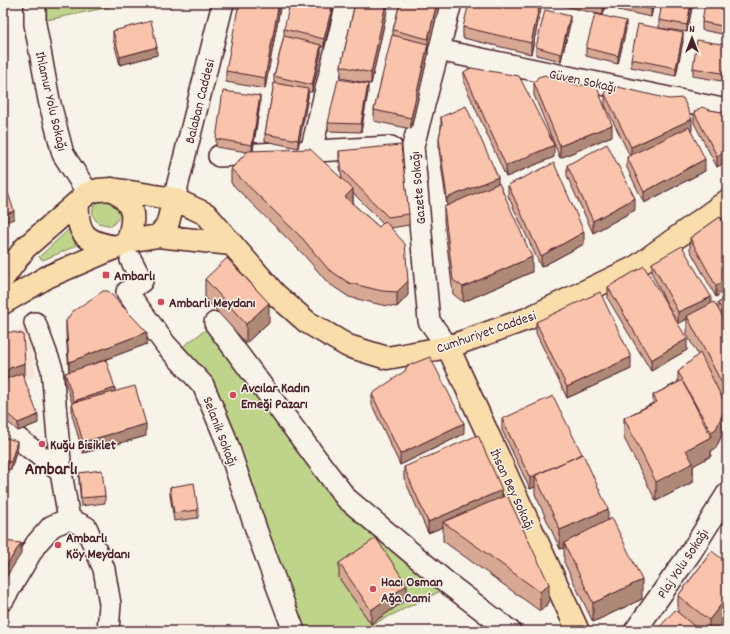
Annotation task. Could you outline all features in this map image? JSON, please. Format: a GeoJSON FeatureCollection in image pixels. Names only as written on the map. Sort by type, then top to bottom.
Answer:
{"type":"FeatureCollection","features":[{"type":"Feature","properties":{"kind":"main road"},"geometry":{"type":"LineString","coordinates":[[3,278],[25,248],[83,198],[98,190],[112,189],[122,196],[130,205],[133,213],[133,222],[125,249]]}},
{"type":"Feature","properties":{"kind":"main road","name":"Cumhuriyet Caddesi"},"geometry":{"type":"LineString","coordinates":[[112,189],[174,198],[206,214],[275,294],[307,322],[348,346],[386,358],[448,347],[526,319],[636,267],[727,201]]}},
{"type":"Feature","properties":{"kind":"main road"},"geometry":{"type":"LineString","coordinates":[[83,198],[77,215],[80,227],[87,238],[96,244],[125,249]]}},
{"type":"Feature","properties":{"kind":"main road"},"geometry":{"type":"LineString","coordinates":[[3,303],[47,276],[158,236],[167,226],[174,198]]}},
{"type":"Feature","properties":{"kind":"main road"},"geometry":{"type":"LineString","coordinates":[[158,236],[231,244]]}},
{"type":"Feature","properties":{"kind":"main road","name":"İhsan Bey Sokağı"},"geometry":{"type":"LineString","coordinates":[[448,347],[578,631]]}},
{"type":"Feature","properties":{"kind":"street","name":"Ihlamur Yolu Sokağı"},"geometry":{"type":"LineString","coordinates":[[35,3],[35,24],[46,85],[63,154],[83,198]]}},
{"type":"Feature","properties":{"kind":"street","name":"Balaban Caddesi"},"geometry":{"type":"LineString","coordinates":[[174,198],[223,3]]}},
{"type":"Feature","properties":{"kind":"street"},"geometry":{"type":"LineString","coordinates":[[311,151],[347,3]]}},
{"type":"Feature","properties":{"kind":"street","name":"Gazete Sokağı"},"geometry":{"type":"LineString","coordinates":[[448,347],[429,321],[413,146],[451,3]]}},
{"type":"Feature","properties":{"kind":"street","name":"Güven Sokağı"},"geometry":{"type":"LineString","coordinates":[[438,50],[727,110]]}},
{"type":"Feature","properties":{"kind":"street"},"geometry":{"type":"LineString","coordinates":[[219,156],[413,146]]}},
{"type":"Feature","properties":{"kind":"street","name":"Selanik Sokağı"},"geometry":{"type":"LineString","coordinates":[[125,249],[142,281],[127,292],[166,345],[203,385],[225,437],[258,535],[294,631]]}},
{"type":"Feature","properties":{"kind":"street"},"geometry":{"type":"LineString","coordinates":[[35,323],[52,369],[62,472],[69,519]]}},
{"type":"Feature","properties":{"kind":"street"},"geometry":{"type":"LineString","coordinates":[[214,323],[346,498],[451,586],[510,631]]}},
{"type":"Feature","properties":{"kind":"street"},"geometry":{"type":"LineString","coordinates":[[3,427],[62,472]]}},
{"type":"Feature","properties":{"kind":"street","name":"Plaj Yolu Sokağı"},"geometry":{"type":"LineString","coordinates":[[635,631],[691,552],[727,496]]}},
{"type":"Feature","properties":{"kind":"street"},"geometry":{"type":"LineString","coordinates":[[3,600],[36,544],[52,526],[69,519],[86,527],[104,569],[110,604],[108,631]]}},
{"type":"Feature","properties":{"kind":"shaded area"},"geometry":{"type":"Polygon","coordinates":[[[28,326],[36,376],[3,386],[3,335],[28,326]]]}},
{"type":"Feature","properties":{"kind":"green space"},"geometry":{"type":"Polygon","coordinates":[[[46,3],[129,3],[47,20],[46,3]]]}},
{"type":"Feature","properties":{"kind":"green space"},"geometry":{"type":"Polygon","coordinates":[[[100,198],[118,202],[121,215],[112,226],[98,223],[95,220],[93,207],[100,198]]]}},
{"type":"Feature","properties":{"kind":"green space"},"geometry":{"type":"Polygon","coordinates":[[[69,229],[76,246],[43,260],[39,257],[69,229]]]}},
{"type":"Feature","properties":{"kind":"green space"},"geometry":{"type":"Polygon","coordinates":[[[215,323],[346,498],[451,586],[359,631],[294,631],[225,437],[174,353],[215,323]]]}},
{"type":"Feature","properties":{"kind":"building"},"geometry":{"type":"Polygon","coordinates":[[[239,3],[279,3],[265,78],[226,71],[239,3]]]}},
{"type":"Feature","properties":{"kind":"building"},"geometry":{"type":"Polygon","coordinates":[[[290,3],[333,3],[324,39],[284,29],[290,3]]]}},
{"type":"Feature","properties":{"kind":"building"},"geometry":{"type":"Polygon","coordinates":[[[355,3],[386,3],[371,73],[341,66],[355,3]]]}},
{"type":"Feature","properties":{"kind":"building"},"geometry":{"type":"Polygon","coordinates":[[[400,3],[437,3],[428,39],[393,30],[400,3]]]}},
{"type":"Feature","properties":{"kind":"building"},"geometry":{"type":"Polygon","coordinates":[[[469,3],[540,3],[531,43],[463,27],[469,3]]]}},
{"type":"Feature","properties":{"kind":"building"},"geometry":{"type":"Polygon","coordinates":[[[622,3],[652,3],[651,9],[622,3]]]}},
{"type":"Feature","properties":{"kind":"building"},"geometry":{"type":"Polygon","coordinates":[[[662,3],[691,3],[687,25],[659,20],[662,3]]]}},
{"type":"Feature","properties":{"kind":"building"},"geometry":{"type":"Polygon","coordinates":[[[705,3],[727,3],[727,27],[702,22],[705,3]]]}},
{"type":"Feature","properties":{"kind":"building"},"geometry":{"type":"Polygon","coordinates":[[[545,10],[570,16],[561,54],[536,47],[545,10]]]}},
{"type":"Feature","properties":{"kind":"building"},"geometry":{"type":"Polygon","coordinates":[[[595,14],[626,21],[618,56],[586,48],[595,14]]]}},
{"type":"Feature","properties":{"kind":"building"},"geometry":{"type":"Polygon","coordinates":[[[151,21],[157,47],[120,57],[113,31],[151,21]]]}},
{"type":"Feature","properties":{"kind":"building"},"geometry":{"type":"Polygon","coordinates":[[[638,24],[683,33],[676,68],[631,59],[638,24]]]}},
{"type":"Feature","properties":{"kind":"building"},"geometry":{"type":"Polygon","coordinates":[[[392,35],[428,44],[411,118],[374,110],[392,35]]]}},
{"type":"Feature","properties":{"kind":"building"},"geometry":{"type":"Polygon","coordinates":[[[284,36],[321,45],[312,85],[274,76],[284,36]]]}},
{"type":"Feature","properties":{"kind":"building"},"geometry":{"type":"Polygon","coordinates":[[[697,40],[727,45],[727,74],[693,68],[697,40]]]}},
{"type":"Feature","properties":{"kind":"building"},"geometry":{"type":"Polygon","coordinates":[[[471,68],[519,76],[554,145],[506,166],[464,72],[471,68]]]}},
{"type":"Feature","properties":{"kind":"building"},"geometry":{"type":"Polygon","coordinates":[[[545,75],[551,79],[560,79],[578,85],[596,85],[612,125],[560,146],[534,83],[538,77],[545,75]]]}},
{"type":"Feature","properties":{"kind":"building"},"geometry":{"type":"Polygon","coordinates":[[[338,79],[368,84],[361,124],[328,123],[338,79]]]}},
{"type":"Feature","properties":{"kind":"building"},"geometry":{"type":"Polygon","coordinates":[[[274,83],[308,89],[298,140],[265,134],[274,83]]]}},
{"type":"Feature","properties":{"kind":"building"},"geometry":{"type":"Polygon","coordinates":[[[614,86],[669,99],[683,98],[692,119],[631,147],[605,94],[607,87],[614,86]]]}},
{"type":"Feature","properties":{"kind":"building"},"geometry":{"type":"Polygon","coordinates":[[[223,91],[260,96],[252,145],[216,139],[223,91]]]}},
{"type":"Feature","properties":{"kind":"building"},"geometry":{"type":"Polygon","coordinates":[[[466,106],[498,177],[447,198],[439,138],[442,124],[441,117],[466,106]]]}},
{"type":"Feature","properties":{"kind":"building"},"geometry":{"type":"Polygon","coordinates":[[[702,107],[727,113],[727,150],[717,156],[694,112],[702,107]]]}},
{"type":"Feature","properties":{"kind":"building"},"geometry":{"type":"Polygon","coordinates":[[[689,127],[705,159],[644,192],[627,157],[689,127]]]}},
{"type":"Feature","properties":{"kind":"building"},"geometry":{"type":"Polygon","coordinates":[[[607,144],[635,198],[593,221],[567,165],[607,144]]]}},
{"type":"Feature","properties":{"kind":"building"},"geometry":{"type":"Polygon","coordinates":[[[401,145],[409,214],[388,217],[342,170],[339,151],[401,145]]]}},
{"type":"Feature","properties":{"kind":"building"},"geometry":{"type":"Polygon","coordinates":[[[310,149],[353,189],[345,197],[379,227],[385,221],[405,244],[408,281],[397,292],[382,291],[349,283],[328,269],[303,239],[231,169],[248,151],[310,149]]]}},
{"type":"Feature","properties":{"kind":"building"},"geometry":{"type":"Polygon","coordinates":[[[554,163],[584,232],[541,256],[508,185],[554,163]]]}},
{"type":"Feature","properties":{"kind":"building"},"geometry":{"type":"Polygon","coordinates":[[[3,178],[14,211],[3,215],[3,178]]]}},
{"type":"Feature","properties":{"kind":"building"},"geometry":{"type":"Polygon","coordinates":[[[499,183],[532,257],[463,287],[453,280],[444,207],[499,183]]]}},
{"type":"Feature","properties":{"kind":"building"},"geometry":{"type":"Polygon","coordinates":[[[720,217],[727,229],[727,278],[716,286],[690,238],[720,217]]]}},
{"type":"Feature","properties":{"kind":"building"},"geometry":{"type":"Polygon","coordinates":[[[682,246],[711,297],[678,312],[652,263],[682,246]]]}},
{"type":"Feature","properties":{"kind":"building"},"geometry":{"type":"Polygon","coordinates":[[[227,258],[269,303],[246,324],[205,279],[227,258]]]}},
{"type":"Feature","properties":{"kind":"building"},"geometry":{"type":"Polygon","coordinates":[[[644,266],[687,339],[651,360],[608,287],[644,266]]]}},
{"type":"Feature","properties":{"kind":"building"},"geometry":{"type":"Polygon","coordinates":[[[103,291],[108,291],[147,332],[69,362],[66,321],[72,312],[103,291]]]}},
{"type":"Feature","properties":{"kind":"building"},"geometry":{"type":"Polygon","coordinates":[[[600,292],[631,357],[567,387],[536,322],[600,292]]]}},
{"type":"Feature","properties":{"kind":"building"},"geometry":{"type":"Polygon","coordinates":[[[727,298],[727,318],[718,303],[727,298]]]}},
{"type":"Feature","properties":{"kind":"building"},"geometry":{"type":"Polygon","coordinates":[[[714,302],[727,324],[727,393],[687,316],[714,302]]]}},
{"type":"Feature","properties":{"kind":"building"},"geometry":{"type":"Polygon","coordinates":[[[12,332],[23,334],[25,363],[10,368],[3,374],[3,333],[12,332]]]}},
{"type":"Feature","properties":{"kind":"building"},"geometry":{"type":"Polygon","coordinates":[[[700,353],[726,406],[716,429],[711,432],[683,382],[711,437],[686,450],[693,463],[656,482],[624,418],[657,402],[653,395],[683,380],[678,372],[700,353]]]}},
{"type":"Feature","properties":{"kind":"building"},"geometry":{"type":"Polygon","coordinates":[[[430,357],[464,423],[400,454],[372,394],[405,371],[407,366],[430,357]]]}},
{"type":"Feature","properties":{"kind":"building"},"geometry":{"type":"Polygon","coordinates":[[[106,360],[115,388],[74,401],[65,373],[106,360]]]}},
{"type":"Feature","properties":{"kind":"building"},"geometry":{"type":"Polygon","coordinates":[[[22,373],[38,415],[18,423],[3,410],[3,380],[22,373]]]}},
{"type":"Feature","properties":{"kind":"building"},"geometry":{"type":"Polygon","coordinates":[[[135,386],[146,424],[83,442],[72,403],[135,386]]]}},
{"type":"Feature","properties":{"kind":"building"},"geometry":{"type":"Polygon","coordinates":[[[553,396],[582,454],[530,478],[502,419],[553,396]]]}},
{"type":"Feature","properties":{"kind":"building"},"geometry":{"type":"Polygon","coordinates":[[[478,435],[502,490],[428,522],[404,467],[478,435]]]}},
{"type":"Feature","properties":{"kind":"building"},"geometry":{"type":"Polygon","coordinates":[[[3,437],[17,441],[11,462],[3,460],[3,437]]]}},
{"type":"Feature","properties":{"kind":"building"},"geometry":{"type":"Polygon","coordinates":[[[583,454],[608,509],[560,530],[535,475],[583,454]]]}},
{"type":"Feature","properties":{"kind":"building"},"geometry":{"type":"Polygon","coordinates":[[[102,470],[105,496],[81,498],[79,473],[102,470]]]}},
{"type":"Feature","properties":{"kind":"building"},"geometry":{"type":"Polygon","coordinates":[[[194,483],[198,510],[174,513],[170,487],[194,483]]]}},
{"type":"Feature","properties":{"kind":"building"},"geometry":{"type":"Polygon","coordinates":[[[507,495],[549,584],[540,592],[443,522],[507,495]]]}},
{"type":"Feature","properties":{"kind":"building"},"geometry":{"type":"Polygon","coordinates":[[[612,518],[642,580],[593,603],[564,543],[612,518]]]}},
{"type":"Feature","properties":{"kind":"building"},"geometry":{"type":"Polygon","coordinates":[[[727,532],[727,539],[724,538],[727,532]]]}},
{"type":"Feature","properties":{"kind":"building","name":"Hacı Osman Ağa Cami"},"geometry":{"type":"Polygon","coordinates":[[[376,538],[407,585],[371,610],[339,563],[376,538]]]}},
{"type":"Feature","properties":{"kind":"building"},"geometry":{"type":"Polygon","coordinates":[[[3,541],[21,543],[3,571],[3,541]]]}},
{"type":"Feature","properties":{"kind":"building"},"geometry":{"type":"Polygon","coordinates":[[[712,551],[727,563],[727,597],[709,620],[678,596],[712,551]]]}},
{"type":"Feature","properties":{"kind":"building"},"geometry":{"type":"Polygon","coordinates":[[[675,610],[700,631],[656,631],[675,610]]]}},
{"type":"Feature","properties":{"kind":"place","name":"Ambarlı"},"geometry":{"type":"Point","coordinates":[106,275]}},
{"type":"Feature","properties":{"kind":"place","name":"Ambarlı Meydanı"},"geometry":{"type":"Point","coordinates":[161,302]}},
{"type":"Feature","properties":{"kind":"place","name":"Avcılar Kadın Emeği Pazarı"},"geometry":{"type":"Point","coordinates":[233,395]}},
{"type":"Feature","properties":{"kind":"place","name":"Kuğu Bisiklet"},"geometry":{"type":"Point","coordinates":[42,444]}},
{"type":"Feature","properties":{"kind":"place","name":"Ambarlı Köy Meydanı"},"geometry":{"type":"Point","coordinates":[58,545]}},
{"type":"Feature","properties":{"kind":"place","name":"Hacı Osman Ağa Cami"},"geometry":{"type":"Point","coordinates":[373,589]}},
{"type":"Feature","properties":{"kind":"district","name":"Ambarlı"},"geometry":{"type":"Point","coordinates":[51,468]}}]}
